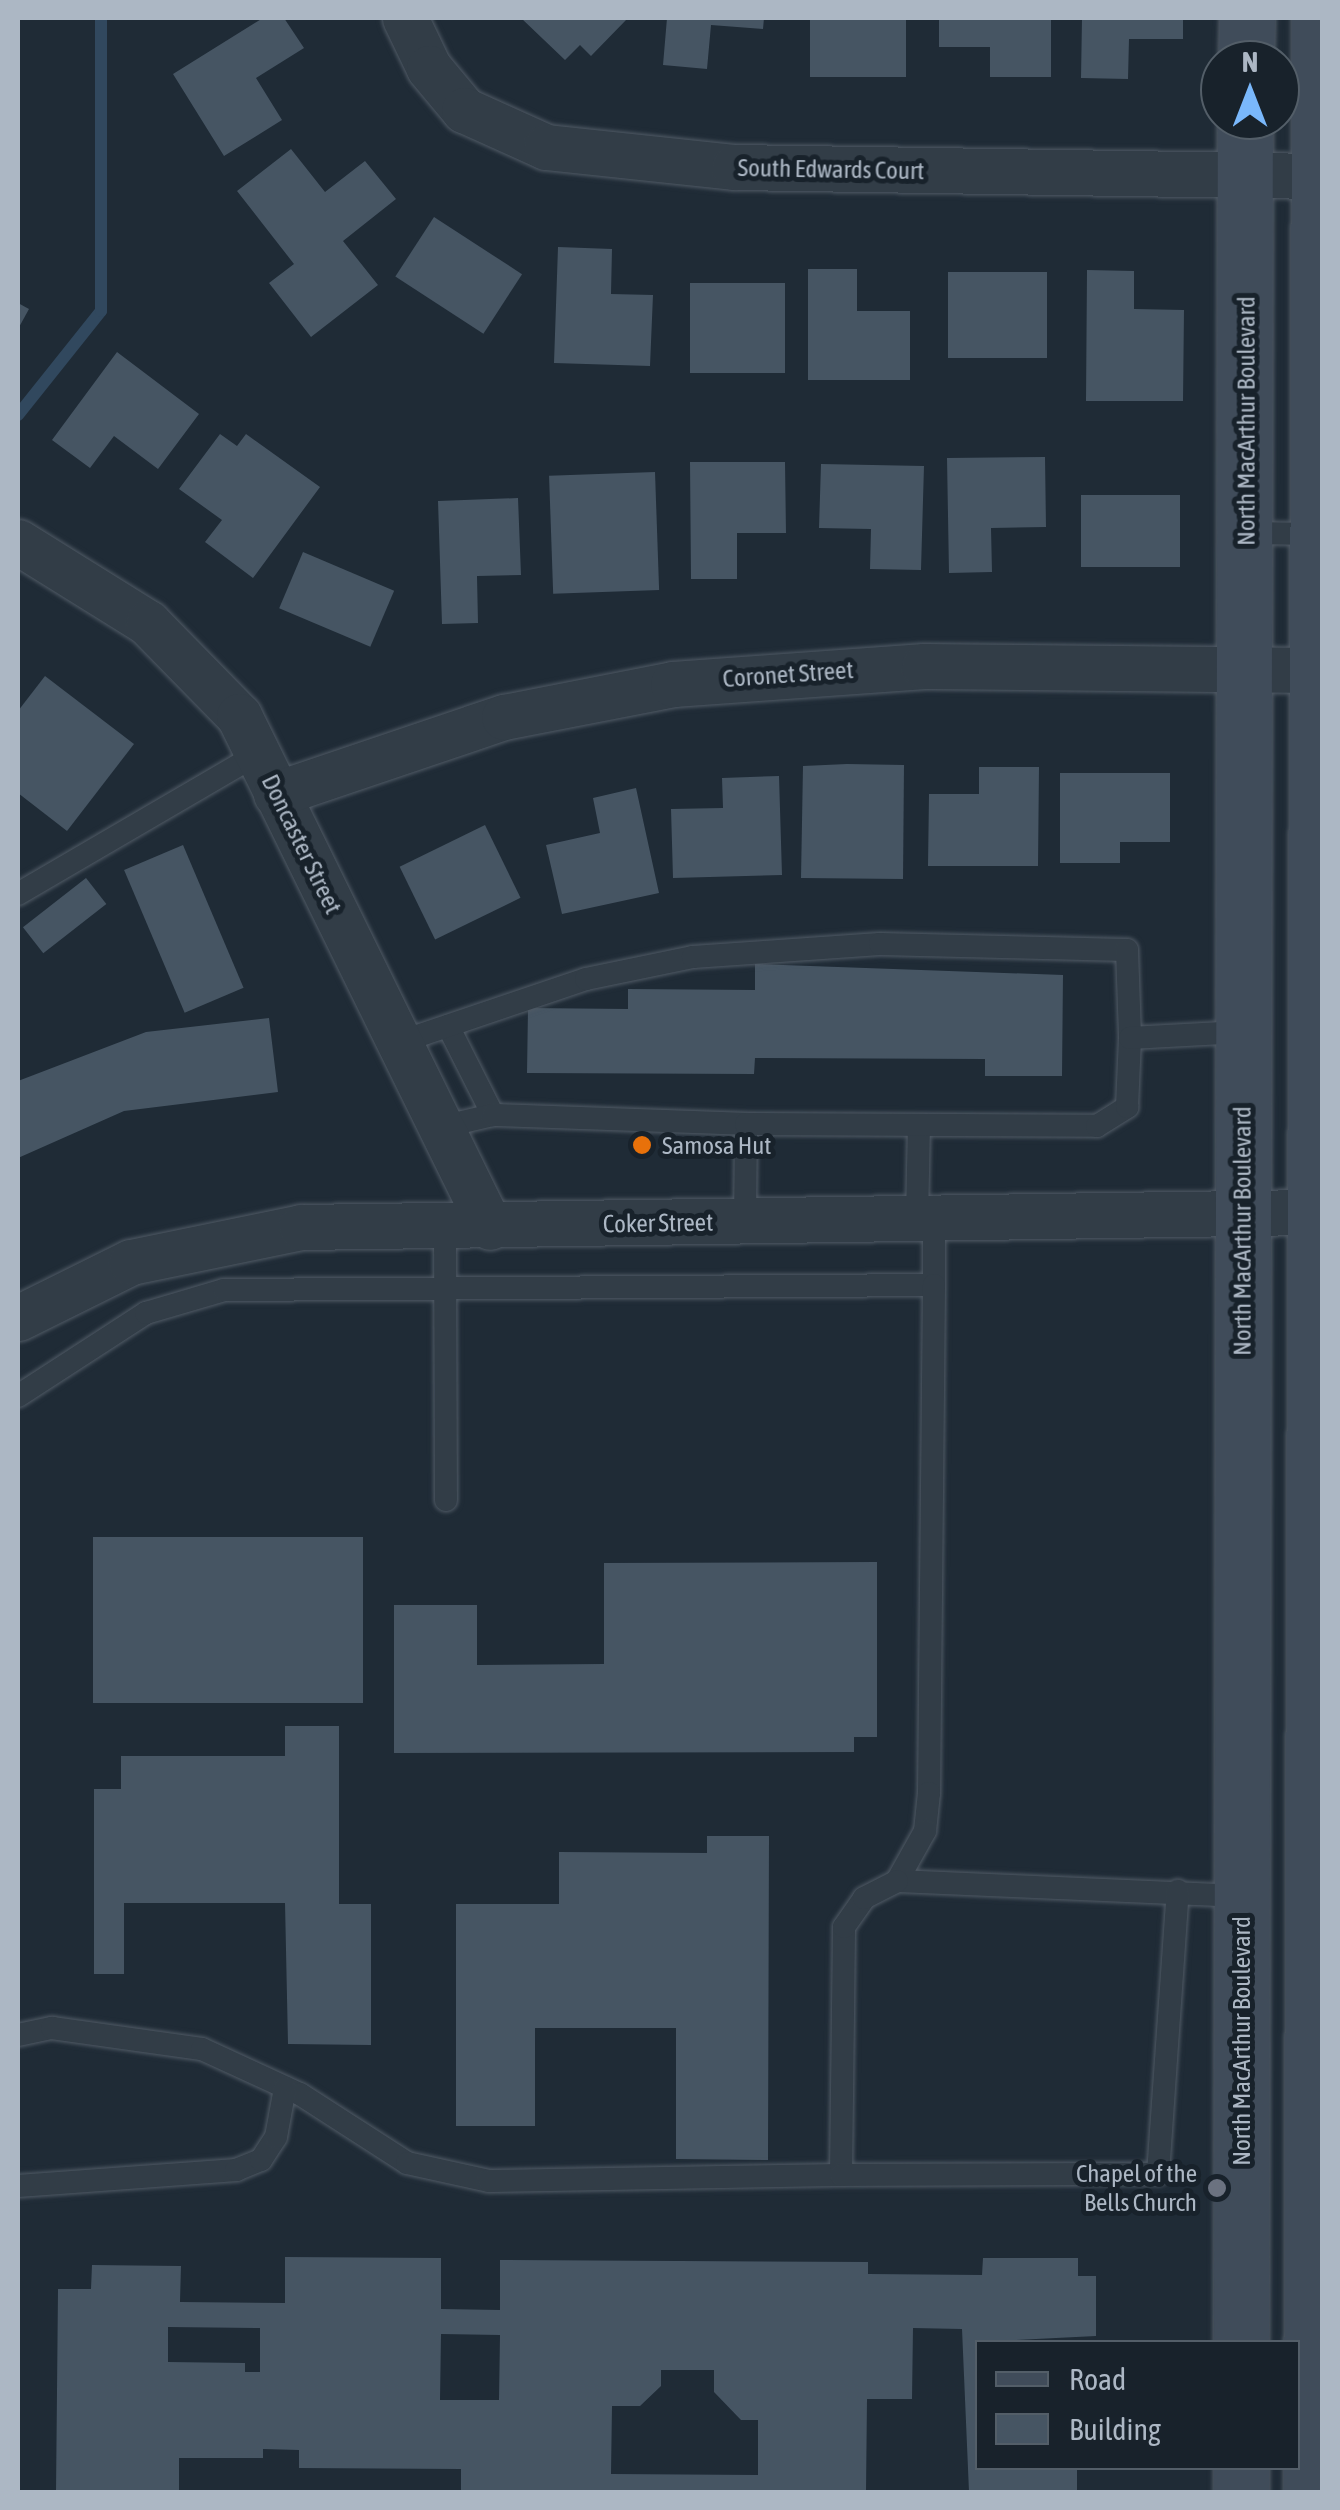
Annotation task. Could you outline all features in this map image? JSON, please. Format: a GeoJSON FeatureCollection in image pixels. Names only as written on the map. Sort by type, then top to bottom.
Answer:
{"type":"FeatureCollection","features":[{"type":"Feature","properties":{"kind":"main road"},"geometry":{"type":"LineString","coordinates":[[1306,2472],[1318,1898],[1314,1554],[1319,1210],[1316,670],[1320,534],[1318,176],[1307,92],[1319,18]]}},
{"type":"Feature","properties":{"kind":"main road","name":"North MacArthur Boulevard"},"geometry":{"type":"LineString","coordinates":[[1241,2340],[1245,140]]}},
{"type":"Feature","properties":{"kind":"main road"},"geometry":{"type":"LineString","coordinates":[[1242,1555],[1314,1554]]}},
{"type":"Feature","properties":{"kind":"main road"},"geometry":{"type":"LineString","coordinates":[[1242,1896],[1318,1898]]}},
{"type":"Feature","properties":{"kind":"street","name":"South Edwards Court"},"geometry":{"type":"LineString","coordinates":[[406,18],[429,68],[464,110],[546,148],[734,168],[1318,176]]}},
{"type":"Feature","properties":{"kind":"street","name":"Doncaster Street"},"geometry":{"type":"LineString","coordinates":[[18,542],[148,623],[239,716],[490,1226]]}},
{"type":"Feature","properties":{"kind":"street","name":"Coronet Street"},"geometry":{"type":"LineString","coordinates":[[267,774],[504,717],[672,684],[924,666],[1316,670]]}},
{"type":"Feature","properties":{"kind":"street","name":"Coker Street"},"geometry":{"type":"LineString","coordinates":[[19,1315],[131,1262],[224,1236],[445,1226],[1319,1210]]}},
{"type":"Feature","properties":{"kind":"lane"},"geometry":{"type":"LineString","coordinates":[[1246,533],[1320,534]]}},
{"type":"Feature","properties":{"kind":"lane"},"geometry":{"type":"LineString","coordinates":[[18,894],[267,774]]}},
{"type":"Feature","properties":{"kind":"lane"},"geometry":{"type":"LineString","coordinates":[[400,1042],[586,979],[693,957],[880,944],[1127,950],[1127,1107],[1097,1126],[746,1124],[493,1115],[441,1127]]}},
{"type":"Feature","properties":{"kind":"lane"},"geometry":{"type":"LineString","coordinates":[[448,1026],[493,1115]]}},
{"type":"Feature","properties":{"kind":"lane"},"geometry":{"type":"LineString","coordinates":[[1130,1038],[1241,1032]]}},
{"type":"Feature","properties":{"kind":"lane"},"geometry":{"type":"LineString","coordinates":[[745,1222],[746,1124]]}},
{"type":"Feature","properties":{"kind":"lane"},"geometry":{"type":"LineString","coordinates":[[896,1881],[925,1831],[929,1794],[934,1284],[918,1126]]}},
{"type":"Feature","properties":{"kind":"lane"},"geometry":{"type":"LineString","coordinates":[[445,1226],[446,1500]]}},
{"type":"Feature","properties":{"kind":"lane"},"geometry":{"type":"LineString","coordinates":[[18,1396],[146,1313],[224,1290],[934,1284]]}},
{"type":"Feature","properties":{"kind":"lane"},"geometry":{"type":"LineString","coordinates":[[841,2175],[844,1927],[864,1898],[896,1881],[1242,1896]]}},
{"type":"Feature","properties":{"kind":"lane"},"geometry":{"type":"LineString","coordinates":[[18,2035],[52,2028],[202,2049],[285,2088],[408,2163],[489,2181],[1158,2174],[1178,1891]]}},
{"type":"Feature","properties":{"kind":"lane"},"geometry":{"type":"LineString","coordinates":[[18,2186],[236,2170],[261,2160],[276,2137],[285,2088]]}},
{"type":"Feature","properties":{"kind":"building"},"geometry":{"type":"Polygon","coordinates":[[[263,18],[284,18],[304,48],[256,78],[282,120],[224,156],[173,74],[263,18]]]}},
{"type":"Feature","properties":{"kind":"building"},"geometry":{"type":"Polygon","coordinates":[[[521,18],[627,19],[591,56],[580,45],[565,60],[521,18]]]}},
{"type":"Feature","properties":{"kind":"building"},"geometry":{"type":"Polygon","coordinates":[[[667,18],[764,18],[763,29],[711,25],[707,69],[663,65],[667,18]]]}},
{"type":"Feature","properties":{"kind":"building"},"geometry":{"type":"Polygon","coordinates":[[[810,18],[906,18],[906,77],[810,77],[810,18]]]}},
{"type":"Feature","properties":{"kind":"building"},"geometry":{"type":"Polygon","coordinates":[[[939,18],[1051,18],[1051,77],[990,77],[990,47],[939,47],[939,18]]]}},
{"type":"Feature","properties":{"kind":"building"},"geometry":{"type":"Polygon","coordinates":[[[1082,18],[1183,18],[1183,39],[1129,39],[1128,79],[1081,78],[1082,18]]]}},
{"type":"Feature","properties":{"kind":"building"},"geometry":{"type":"Polygon","coordinates":[[[291,149],[325,192],[365,161],[396,199],[343,241],[378,285],[311,337],[269,283],[294,264],[237,191],[291,149]]]}},
{"type":"Feature","properties":{"kind":"building"},"geometry":{"type":"Polygon","coordinates":[[[434,217],[522,274],[483,334],[395,277],[434,217]]]}},
{"type":"Feature","properties":{"kind":"building"},"geometry":{"type":"Polygon","coordinates":[[[558,247],[612,249],[611,294],[653,295],[650,366],[554,363],[558,247]]]}},
{"type":"Feature","properties":{"kind":"building"},"geometry":{"type":"Polygon","coordinates":[[[808,269],[857,269],[857,311],[910,311],[910,380],[808,380],[808,269]]]}},
{"type":"Feature","properties":{"kind":"building"},"geometry":{"type":"Polygon","coordinates":[[[1087,270],[1134,271],[1134,309],[1184,310],[1183,401],[1086,401],[1087,270]]]}},
{"type":"Feature","properties":{"kind":"building"},"geometry":{"type":"Polygon","coordinates":[[[948,272],[1047,272],[1047,358],[948,358],[948,272]]]}},
{"type":"Feature","properties":{"kind":"building"},"geometry":{"type":"Polygon","coordinates":[[[690,283],[785,283],[785,373],[690,373],[690,283]]]}},
{"type":"Feature","properties":{"kind":"building"},"geometry":{"type":"Polygon","coordinates":[[[18,303],[29,309],[18,329],[18,303]]]}},
{"type":"Feature","properties":{"kind":"building"},"geometry":{"type":"Polygon","coordinates":[[[117,352],[199,414],[158,469],[114,436],[90,468],[52,440],[117,352]]]}},
{"type":"Feature","properties":{"kind":"building"},"geometry":{"type":"Polygon","coordinates":[[[220,434],[237,446],[246,434],[320,487],[253,578],[205,542],[222,520],[179,489],[220,434]]]}},
{"type":"Feature","properties":{"kind":"building"},"geometry":{"type":"Polygon","coordinates":[[[1045,457],[1046,527],[991,528],[992,572],[949,573],[947,458],[1045,457]]]}},
{"type":"Feature","properties":{"kind":"building"},"geometry":{"type":"Polygon","coordinates":[[[690,462],[785,462],[786,533],[737,533],[737,579],[691,579],[690,462]]]}},
{"type":"Feature","properties":{"kind":"building"},"geometry":{"type":"Polygon","coordinates":[[[821,464],[924,466],[921,570],[870,569],[871,529],[819,528],[821,464]]]}},
{"type":"Feature","properties":{"kind":"building"},"geometry":{"type":"Polygon","coordinates":[[[655,472],[659,590],[553,594],[549,476],[655,472]]]}},
{"type":"Feature","properties":{"kind":"building"},"geometry":{"type":"Polygon","coordinates":[[[1081,495],[1180,495],[1180,567],[1081,567],[1081,495]]]}},
{"type":"Feature","properties":{"kind":"building"},"geometry":{"type":"Polygon","coordinates":[[[518,498],[521,575],[477,576],[478,623],[442,624],[438,501],[518,498]]]}},
{"type":"Feature","properties":{"kind":"building"},"geometry":{"type":"Polygon","coordinates":[[[303,552],[394,591],[370,647],[279,608],[303,552]]]}},
{"type":"Feature","properties":{"kind":"building"},"geometry":{"type":"Polygon","coordinates":[[[45,676],[134,744],[67,831],[18,793],[18,711],[45,676]]]}},
{"type":"Feature","properties":{"kind":"building"},"geometry":{"type":"Polygon","coordinates":[[[904,765],[903,879],[801,878],[803,766],[904,765]]]}},
{"type":"Feature","properties":{"kind":"building"},"geometry":{"type":"Polygon","coordinates":[[[979,767],[1039,767],[1038,866],[928,866],[929,794],[979,794],[979,767]]]}},
{"type":"Feature","properties":{"kind":"building"},"geometry":{"type":"Polygon","coordinates":[[[1060,773],[1170,773],[1170,842],[1120,842],[1120,863],[1060,863],[1060,773]]]}},
{"type":"Feature","properties":{"kind":"building"},"geometry":{"type":"Polygon","coordinates":[[[779,776],[782,875],[673,878],[671,809],[723,808],[722,778],[779,776]]]}},
{"type":"Feature","properties":{"kind":"building"},"geometry":{"type":"Polygon","coordinates":[[[636,788],[659,893],[562,914],[546,845],[600,833],[593,798],[636,788]]]}},
{"type":"Feature","properties":{"kind":"building"},"geometry":{"type":"Polygon","coordinates":[[[485,825],[521,898],[435,939],[400,867],[485,825]]]}},
{"type":"Feature","properties":{"kind":"building"},"geometry":{"type":"Polygon","coordinates":[[[183,845],[244,988],[185,1013],[124,870],[183,845]]]}},
{"type":"Feature","properties":{"kind":"building"},"geometry":{"type":"Polygon","coordinates":[[[86,878],[106,904],[43,953],[23,927],[86,878]]]}},
{"type":"Feature","properties":{"kind":"building"},"geometry":{"type":"Polygon","coordinates":[[[755,964],[1063,975],[1062,1076],[985,1076],[985,1059],[755,1058],[754,1074],[527,1073],[528,1008],[628,1009],[628,989],[755,990],[755,964]]]}},
{"type":"Feature","properties":{"kind":"building"},"geometry":{"type":"Polygon","coordinates":[[[269,1018],[278,1092],[124,1111],[18,1158],[18,1081],[146,1032],[269,1018]]]}},
{"type":"Feature","properties":{"kind":"building"},"geometry":{"type":"Polygon","coordinates":[[[93,1537],[363,1537],[363,1703],[93,1703],[93,1537]]]}},
{"type":"Feature","properties":{"kind":"building"},"geometry":{"type":"Polygon","coordinates":[[[877,1562],[877,1737],[854,1737],[854,1752],[394,1753],[394,1605],[477,1605],[477,1665],[604,1664],[604,1563],[877,1562]]]}},
{"type":"Feature","properties":{"kind":"building"},"geometry":{"type":"Polygon","coordinates":[[[285,1726],[339,1726],[339,1904],[371,1904],[371,2045],[288,2044],[285,1903],[124,1903],[124,1974],[94,1974],[94,1789],[121,1789],[121,1756],[285,1756],[285,1726]]]}},
{"type":"Feature","properties":{"kind":"building"},"geometry":{"type":"Polygon","coordinates":[[[707,1836],[769,1836],[768,2160],[676,2159],[676,2028],[535,2028],[535,2126],[456,2126],[456,1904],[559,1904],[559,1852],[707,1853],[707,1836]]]}},
{"type":"Feature","properties":{"kind":"building"},"geometry":{"type":"Polygon","coordinates":[[[285,2257],[441,2258],[441,2309],[500,2310],[500,2260],[868,2262],[868,2274],[982,2275],[983,2258],[1078,2258],[1078,2276],[1096,2276],[1096,2336],[975,2340],[975,2470],[1077,2470],[1077,2492],[969,2492],[962,2329],[913,2328],[912,2399],[867,2399],[866,2492],[461,2492],[461,2469],[299,2468],[299,2450],[263,2449],[263,2458],[179,2458],[179,2492],[56,2492],[58,2289],[91,2289],[92,2265],[181,2266],[180,2302],[285,2303],[285,2257]],[[168,2327],[168,2362],[245,2363],[245,2372],[260,2372],[260,2328],[168,2327]],[[441,2334],[440,2400],[499,2400],[500,2335],[441,2334]],[[661,2370],[661,2386],[640,2406],[612,2406],[611,2474],[758,2475],[758,2420],[741,2420],[714,2392],[714,2370],[661,2370]]]}},
{"type":"Feature","properties":{"kind":"waterway"},"geometry":{"type":"LineString","coordinates":[[18,415],[101,311],[101,18]]}},
{"type":"Feature","properties":{"kind":"place","name":"Samosa Hut"},"geometry":{"type":"Point","coordinates":[642,1145]}},
{"type":"Feature","properties":{"kind":"place","name":"Chapel of the Bells Church"},"geometry":{"type":"Point","coordinates":[1217,2188]}}]}
